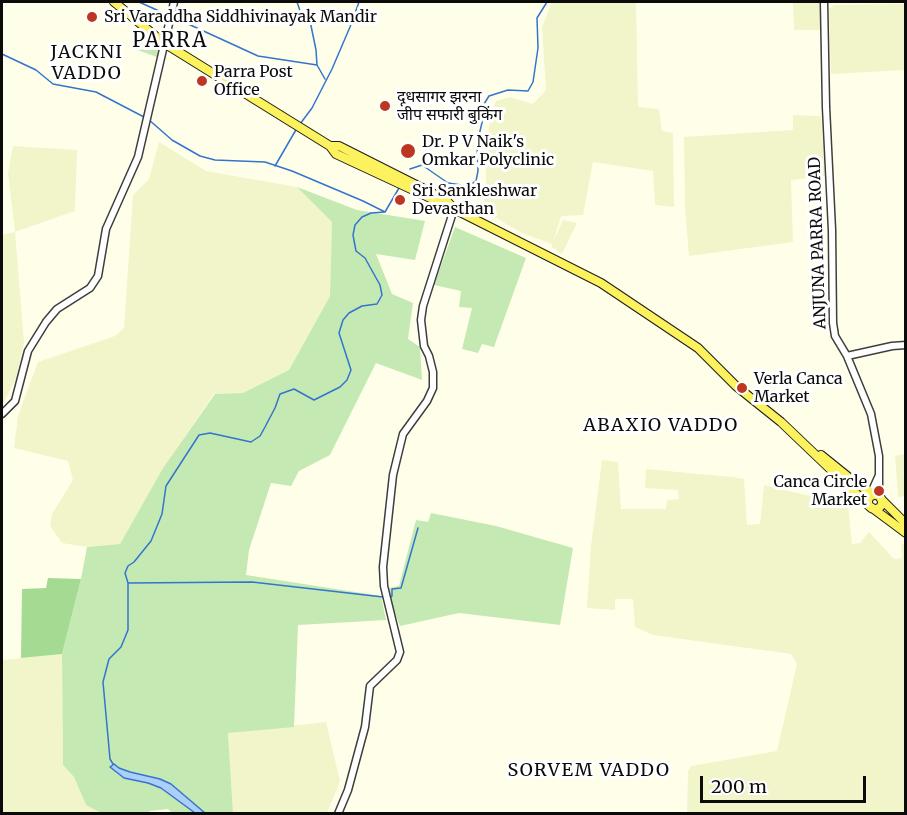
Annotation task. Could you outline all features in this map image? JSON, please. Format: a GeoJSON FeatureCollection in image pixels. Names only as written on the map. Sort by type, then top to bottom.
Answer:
{"type":"FeatureCollection","features":[{"type":"Feature","properties":{"kind":"main road"},"geometry":{"type":"LineString","coordinates":[[114,2],[164,43],[330,146],[336,154],[394,177],[601,283],[698,348],[736,386],[906,524]]}},
{"type":"Feature","properties":{"kind":"main road"},"geometry":{"type":"LineString","coordinates":[[710,360],[785,421],[823,457],[874,499],[906,533]]}},
{"type":"Feature","properties":{"kind":"street"},"geometry":{"type":"LineString","coordinates":[[2,414],[15,401],[28,351],[46,322],[57,309],[90,288],[98,276],[105,229],[138,157],[174,2]]}},
{"type":"Feature","properties":{"kind":"street","name":"ANJUNA PARRA ROAD"},"geometry":{"type":"LineString","coordinates":[[824,2],[833,323],[835,336],[847,356],[871,414],[879,474],[874,499]]}},
{"type":"Feature","properties":{"kind":"street"},"geometry":{"type":"LineString","coordinates":[[338,813],[348,790],[365,727],[370,686],[397,660],[399,644],[384,586],[385,545],[396,455],[403,434],[433,388],[433,372],[421,332],[423,306],[454,209]]}},
{"type":"Feature","properties":{"kind":"street"},"geometry":{"type":"LineString","coordinates":[[847,356],[906,345]]}},
{"type":"Feature","properties":{"kind":"green space"},"geometry":{"type":"Polygon","coordinates":[[[552,2],[636,2],[638,107],[659,109],[662,131],[673,133],[674,207],[655,205],[653,171],[593,162],[583,215],[561,216],[553,242],[563,220],[577,223],[562,254],[552,247],[552,244],[522,233],[482,210],[486,188],[486,149],[491,114],[496,101],[510,97],[533,104],[546,90],[542,27],[552,2]]]}},
{"type":"Feature","properties":{"kind":"green space"},"geometry":{"type":"Polygon","coordinates":[[[793,2],[821,2],[822,30],[794,30],[793,2]]]}},
{"type":"Feature","properties":{"kind":"green space"},"geometry":{"type":"Polygon","coordinates":[[[905,4],[905,70],[831,74],[829,9],[834,5],[905,4]]]}},
{"type":"Feature","properties":{"kind":"green space"},"geometry":{"type":"Polygon","coordinates":[[[133,29],[158,49],[157,57],[132,48],[133,29]]]}},
{"type":"Feature","properties":{"kind":"green space"},"geometry":{"type":"Polygon","coordinates":[[[793,115],[821,116],[825,176],[791,180],[793,242],[689,256],[685,207],[684,137],[793,130],[793,115]]]}},
{"type":"Feature","properties":{"kind":"green space"},"geometry":{"type":"Polygon","coordinates":[[[159,142],[206,171],[297,187],[332,222],[330,296],[289,370],[243,393],[214,394],[163,468],[120,544],[87,547],[62,543],[50,526],[52,514],[73,480],[68,461],[14,448],[18,416],[38,362],[115,336],[124,328],[133,195],[149,179],[159,142]]]}},
{"type":"Feature","properties":{"kind":"green space"},"geometry":{"type":"Polygon","coordinates":[[[13,146],[77,150],[75,211],[15,232],[8,173],[13,146]]]}},
{"type":"Feature","properties":{"kind":"green space"},"geometry":{"type":"Polygon","coordinates":[[[297,187],[357,210],[425,221],[415,260],[376,254],[392,294],[413,303],[408,339],[420,347],[422,380],[376,363],[330,455],[299,471],[291,486],[271,483],[249,550],[246,575],[381,596],[386,620],[298,625],[294,727],[228,733],[233,813],[172,813],[168,809],[148,813],[101,813],[86,805],[74,777],[63,765],[62,654],[87,547],[120,544],[163,468],[215,394],[243,393],[289,370],[330,296],[332,222],[297,187]]]}},
{"type":"Feature","properties":{"kind":"green space"},"geometry":{"type":"Polygon","coordinates":[[[455,227],[526,258],[494,347],[482,344],[478,353],[462,349],[472,308],[459,307],[461,291],[434,285],[455,227]]]}},
{"type":"Feature","properties":{"kind":"green space"},"geometry":{"type":"Polygon","coordinates":[[[15,232],[24,343],[16,378],[2,406],[2,235],[15,232]]]}},
{"type":"Feature","properties":{"kind":"green space"},"geometry":{"type":"Polygon","coordinates":[[[905,454],[905,496],[898,497],[895,456],[905,454]]]}},
{"type":"Feature","properties":{"kind":"green space"},"geometry":{"type":"Polygon","coordinates":[[[602,460],[618,462],[621,509],[666,509],[667,500],[679,499],[678,490],[645,488],[646,469],[732,477],[744,479],[747,525],[760,524],[764,485],[848,505],[852,544],[860,543],[869,532],[894,559],[902,558],[901,543],[905,545],[905,813],[687,813],[688,771],[691,766],[777,751],[797,664],[791,654],[653,635],[635,627],[633,599],[615,599],[615,610],[587,608],[591,546],[602,460]]]}},
{"type":"Feature","properties":{"kind":"green space"},"geometry":{"type":"Polygon","coordinates":[[[431,513],[496,526],[573,548],[560,625],[459,613],[400,626],[392,606],[389,588],[399,586],[416,520],[428,522],[431,513]]]}},
{"type":"Feature","properties":{"kind":"green space"},"geometry":{"type":"Polygon","coordinates":[[[48,578],[81,579],[62,654],[21,658],[22,589],[46,588],[48,578]]]}},
{"type":"Feature","properties":{"kind":"green space"},"geometry":{"type":"Polygon","coordinates":[[[62,654],[63,765],[74,777],[86,805],[101,813],[2,814],[2,660],[62,654]]]}},
{"type":"Feature","properties":{"kind":"green space"},"geometry":{"type":"Polygon","coordinates":[[[326,722],[340,781],[327,813],[233,813],[228,733],[326,722]]]}},
{"type":"Feature","properties":{"kind":"water"},"geometry":{"type":"Polygon","coordinates":[[[114,764],[130,772],[171,784],[205,813],[195,813],[161,788],[124,778],[110,767],[114,764]]]}},
{"type":"Feature","properties":{"kind":"waterway"},"geometry":{"type":"LineString","coordinates":[[139,2],[168,15]]}},
{"type":"Feature","properties":{"kind":"waterway"},"geometry":{"type":"LineString","coordinates":[[297,2],[300,11],[309,16],[317,65],[325,79]]}},
{"type":"Feature","properties":{"kind":"waterway"},"geometry":{"type":"LineString","coordinates":[[300,124],[312,108],[332,69],[359,2]]}},
{"type":"Feature","properties":{"kind":"waterway"},"geometry":{"type":"LineString","coordinates":[[410,169],[422,165],[448,183],[468,186],[476,181],[477,144],[484,104],[489,96],[508,90],[528,91],[533,82],[538,48],[537,18],[547,2]]}},
{"type":"Feature","properties":{"kind":"waterway"},"geometry":{"type":"LineString","coordinates":[[173,17],[258,56],[317,65]]}},
{"type":"Feature","properties":{"kind":"waterway"},"geometry":{"type":"LineString","coordinates":[[2,54],[36,70],[53,84],[96,92],[144,117]]}},
{"type":"Feature","properties":{"kind":"waterway"},"geometry":{"type":"LineString","coordinates":[[148,119],[172,140],[200,156],[215,160],[265,162],[292,171],[385,212]]}},
{"type":"Feature","properties":{"kind":"waterway"},"geometry":{"type":"LineString","coordinates":[[275,166],[297,128]]}},
{"type":"Feature","properties":{"kind":"waterway"},"geometry":{"type":"LineString","coordinates":[[385,212],[399,188]]}},
{"type":"Feature","properties":{"kind":"waterway"},"geometry":{"type":"LineString","coordinates":[[113,764],[110,759],[103,682],[109,659],[121,647],[128,630],[128,583],[125,573],[128,566],[151,541],[162,514],[166,486],[199,435],[210,433],[251,442],[260,436],[280,394],[294,389],[314,400],[340,387],[347,380],[351,370],[339,333],[343,320],[349,313],[362,306],[377,304],[382,295],[380,285],[365,258],[356,251],[353,235],[355,225],[362,217],[371,213],[385,212]]}},
{"type":"Feature","properties":{"kind":"waterway"},"geometry":{"type":"LineString","coordinates":[[391,597],[392,589],[401,588],[418,528]]}},
{"type":"Feature","properties":{"kind":"waterway"},"geometry":{"type":"LineString","coordinates":[[128,583],[252,582],[383,597]]}},
{"type":"Feature","properties":{"kind":"place","name":"Sri Varaddha Siddhivinayak Mandir"},"geometry":{"type":"Point","coordinates":[92,17]}},
{"type":"Feature","properties":{"kind":"place","name":"Parra Post Office"},"geometry":{"type":"Point","coordinates":[202,81]}},
{"type":"Feature","properties":{"kind":"place","name":"दूधसागर झरना जीप सफारी बुकिंग"},"geometry":{"type":"Point","coordinates":[385,106]}},
{"type":"Feature","properties":{"kind":"place","name":"Dr. P V Naik's Omkar Polyclinic"},"geometry":{"type":"Point","coordinates":[408,151]}},
{"type":"Feature","properties":{"kind":"place","name":"Sri Sankleshwar Devasthan"},"geometry":{"type":"Point","coordinates":[400,200]}},
{"type":"Feature","properties":{"kind":"place","name":"Verla Canca Market"},"geometry":{"type":"Point","coordinates":[742,388]}},
{"type":"Feature","properties":{"kind":"place","name":"Canca Circle Market"},"geometry":{"type":"Point","coordinates":[879,491]}},
{"type":"Feature","properties":{"kind":"district","name":"PARRA"},"geometry":{"type":"Point","coordinates":[170,41]}},
{"type":"Feature","properties":{"kind":"district","name":"JACKNI VADDO"},"geometry":{"type":"Point","coordinates":[87,63]}},
{"type":"Feature","properties":{"kind":"district","name":"ABAXIO VADDO"},"geometry":{"type":"Point","coordinates":[661,426]}},
{"type":"Feature","properties":{"kind":"district","name":"SORVEM VADDO"},"geometry":{"type":"Point","coordinates":[589,771]}}]}
